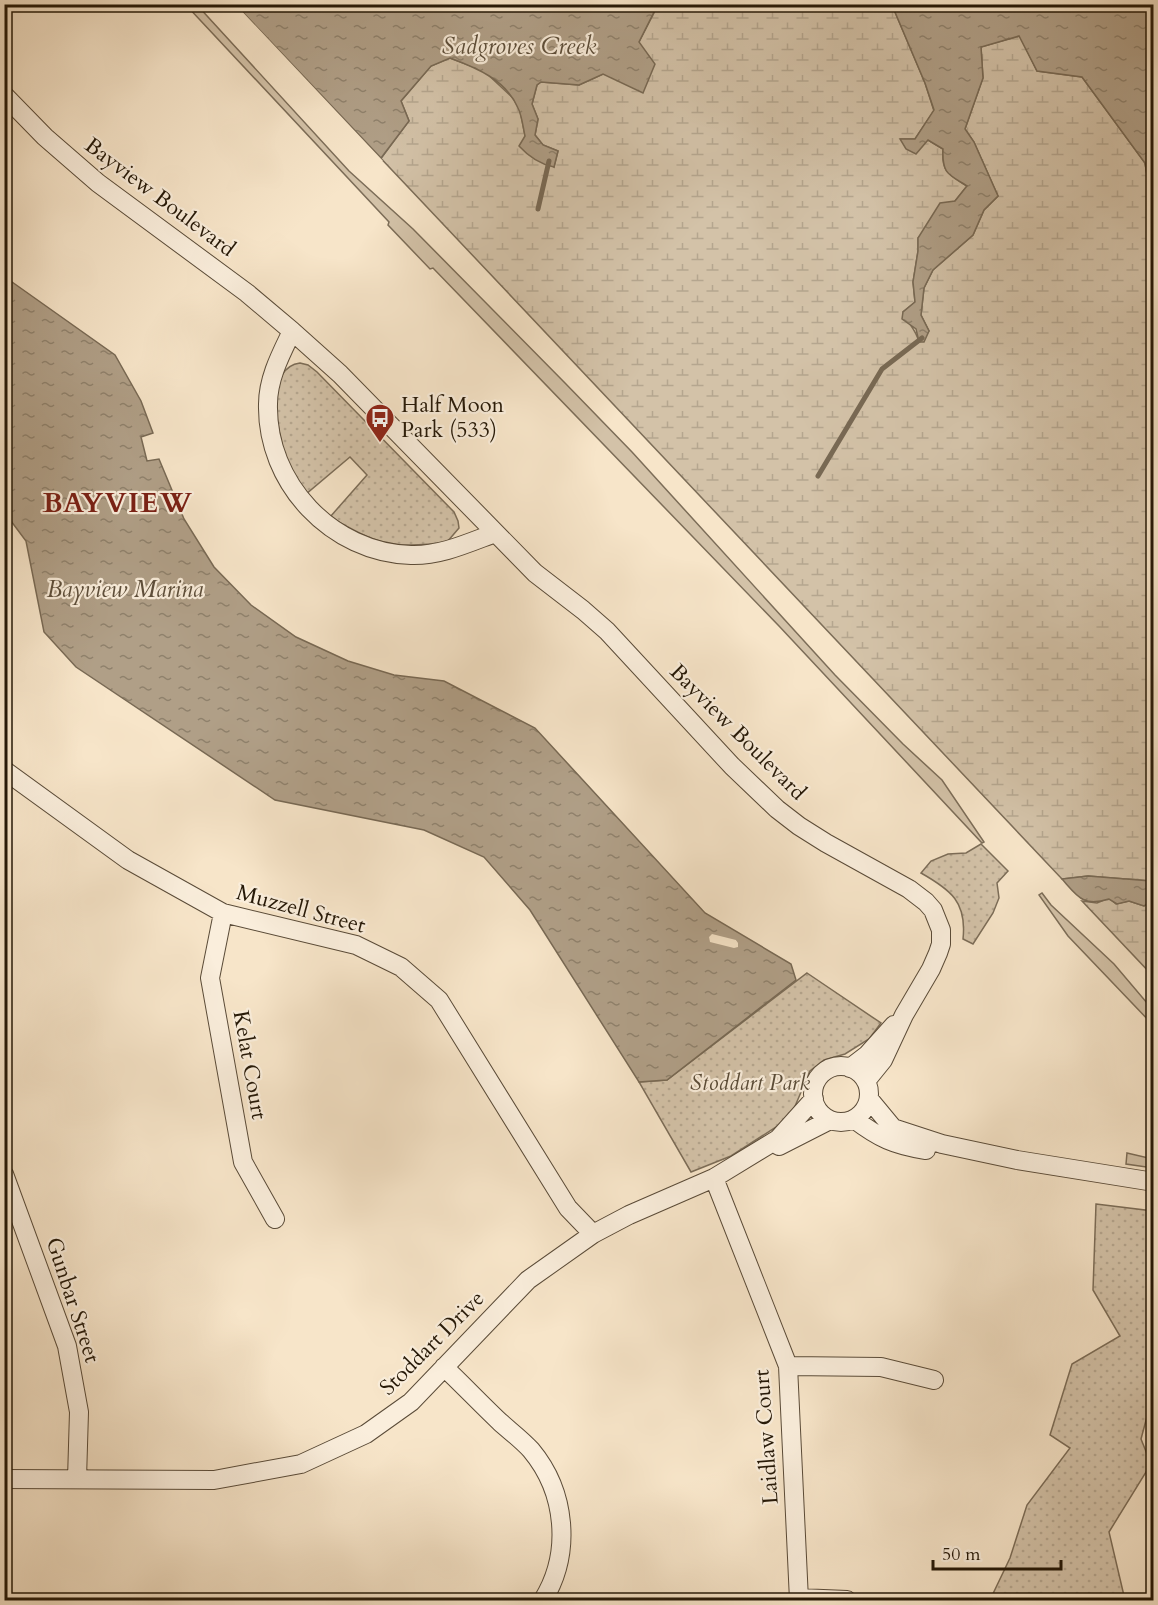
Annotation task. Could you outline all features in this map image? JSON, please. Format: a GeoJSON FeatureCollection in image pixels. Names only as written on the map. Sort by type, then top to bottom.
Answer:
{"type":"FeatureCollection","features":[{"type":"Feature","properties":{"kind":"street","name":"Bayview Boulevard"},"geometry":{"type":"LineString","coordinates":[[4,96],[45,137],[98,183],[248,292],[340,374],[535,573],[607,631],[732,766],[777,809],[817,837],[909,889],[926,902],[938,920],[941,944],[931,969],[904,1015],[867,1090]]}},
{"type":"Feature","properties":{"kind":"street"},"geometry":{"type":"LineString","coordinates":[[292,331],[272,377],[268,416],[280,464],[294,491],[314,514],[352,541],[396,554],[426,554],[445,551],[495,533]]}},
{"type":"Feature","properties":{"kind":"street","name":"Muzzell Street"},"geometry":{"type":"LineString","coordinates":[[4,770],[128,860],[223,913],[356,945],[401,967],[440,1000],[568,1208],[593,1234]]}},
{"type":"Feature","properties":{"kind":"street","name":"Kelat Court"},"geometry":{"type":"LineString","coordinates":[[223,913],[210,978],[243,1162],[275,1219]]}},
{"type":"Feature","properties":{"kind":"street","name":"Bayview Boulevard"},"geometry":{"type":"LineString","coordinates":[[850,1068],[867,1054],[904,1015]]}},
{"type":"Feature","properties":{"kind":"street"},"geometry":{"type":"LineString","coordinates":[[867,1090],[861,1114],[854,1119],[842,1122],[830,1120],[822,1115],[814,1099],[814,1088],[819,1077],[827,1070],[838,1066],[850,1068],[859,1073],[867,1090],[893,1128],[942,1144],[1017,1160],[1154,1182]]}},
{"type":"Feature","properties":{"kind":"street","name":"Stoddart Drive"},"geometry":{"type":"LineString","coordinates":[[4,1479],[214,1480],[301,1464],[366,1434],[411,1402],[528,1280],[593,1234],[629,1215],[714,1178],[778,1139],[814,1099]]}},
{"type":"Feature","properties":{"kind":"street"},"geometry":{"type":"LineString","coordinates":[[854,1119],[875,1135],[892,1143],[940,1152],[966,1148]]}},
{"type":"Feature","properties":{"kind":"street","name":"Stoddart Drive"},"geometry":{"type":"LineString","coordinates":[[754,1153],[786,1144],[830,1120]]}},
{"type":"Feature","properties":{"kind":"street","name":"Gunbar Street"},"geometry":{"type":"LineString","coordinates":[[4,1174],[67,1346],[78,1412],[77,1479]]}},
{"type":"Feature","properties":{"kind":"street","name":"Laidlaw Court"},"geometry":{"type":"LineString","coordinates":[[714,1178],[788,1365],[799,1599],[847,1600]]}},
{"type":"Feature","properties":{"kind":"street"},"geometry":{"type":"LineString","coordinates":[[788,1365],[881,1367],[934,1380]]}},
{"type":"Feature","properties":{"kind":"street"},"geometry":{"type":"LineString","coordinates":[[444,1367],[531,1450],[552,1483],[561,1515],[562,1544],[554,1583],[543,1600]]}},
{"type":"Feature","properties":{"kind":"green space"},"geometry":{"type":"Polygon","coordinates":[[[186,5],[197,5],[349,171],[413,229],[632,452],[835,675],[942,780],[984,842],[982,843],[779,626],[433,268],[430,269],[388,225],[389,222],[186,5]]]}},
{"type":"Feature","properties":{"kind":"green space"},"geometry":{"type":"Polygon","coordinates":[[[236,5],[382,157],[409,121],[401,101],[431,66],[450,58],[484,71],[513,98],[520,110],[525,136],[554,167],[558,151],[543,145],[535,135],[538,119],[532,104],[537,85],[541,82],[579,85],[603,74],[639,42],[657,7],[655,5],[892,5],[925,83],[934,111],[915,139],[900,139],[928,140],[943,149],[945,168],[955,179],[967,186],[918,238],[913,282],[915,302],[903,312],[919,342],[929,331],[921,315],[924,288],[933,270],[973,235],[984,210],[998,196],[974,142],[965,129],[983,78],[981,47],[1020,36],[1037,71],[1082,77],[1145,163],[1153,210],[1153,879],[1151,881],[1088,876],[1062,879],[236,5]]]}},
{"type":"Feature","properties":{"kind":"green space"},"geometry":{"type":"Polygon","coordinates":[[[300,363],[308,365],[317,372],[454,512],[459,528],[447,542],[412,545],[386,543],[360,533],[330,517],[367,475],[350,457],[306,494],[291,470],[285,455],[276,408],[281,378],[288,368],[300,363]]]}},
{"type":"Feature","properties":{"kind":"green space"},"geometry":{"type":"Polygon","coordinates":[[[981,844],[1008,871],[997,883],[999,898],[993,913],[973,944],[963,939],[962,915],[955,898],[941,885],[921,873],[931,861],[948,854],[966,853],[981,844]]]}},
{"type":"Feature","properties":{"kind":"green space"},"geometry":{"type":"Polygon","coordinates":[[[1042,893],[1051,905],[1114,964],[1153,1010],[1153,1025],[1068,936],[1039,895],[1042,893]]]}},
{"type":"Feature","properties":{"kind":"green space"},"geometry":{"type":"Polygon","coordinates":[[[1109,898],[1116,904],[1129,901],[1144,906],[1153,899],[1153,976],[1082,901],[1097,903],[1109,898]]]}},
{"type":"Feature","properties":{"kind":"green space","name":"Stoddart Park"},"geometry":{"type":"Polygon","coordinates":[[[807,973],[881,1023],[869,1039],[845,1054],[824,1060],[810,1071],[790,1118],[731,1156],[691,1172],[639,1082],[667,1080],[807,973]]]}},
{"type":"Feature","properties":{"kind":"green space"},"geometry":{"type":"Polygon","coordinates":[[[1127,1153],[1153,1159],[1153,1168],[1126,1164],[1127,1153]]]}},
{"type":"Feature","properties":{"kind":"green space"},"geometry":{"type":"Polygon","coordinates":[[[1096,1204],[1153,1211],[1153,1403],[1149,1409],[1141,1439],[1151,1464],[1109,1532],[1125,1600],[990,1600],[1010,1558],[1027,1505],[1070,1448],[1050,1435],[1072,1364],[1120,1336],[1093,1290],[1096,1204]]]}},
{"type":"Feature","properties":{"kind":"water","name":"Sadgroves Creek"},"geometry":{"type":"Polygon","coordinates":[[[236,5],[655,5],[657,6],[639,42],[655,64],[643,93],[603,74],[579,85],[541,82],[537,85],[532,104],[538,119],[535,135],[543,145],[558,151],[554,167],[535,160],[519,146],[525,136],[521,118],[513,98],[506,90],[490,76],[450,58],[431,66],[401,101],[409,121],[381,158],[236,5]]]}},
{"type":"Feature","properties":{"kind":"water"},"geometry":{"type":"Polygon","coordinates":[[[892,5],[1153,5],[1153,210],[1145,163],[1082,77],[1037,71],[1019,36],[981,47],[983,78],[965,129],[974,142],[998,196],[984,210],[973,235],[933,270],[924,288],[921,315],[929,331],[924,342],[919,342],[916,329],[902,319],[903,312],[915,302],[913,282],[918,238],[940,203],[955,201],[967,186],[945,169],[943,149],[928,140],[916,154],[906,149],[900,139],[915,139],[934,110],[892,5]]]}},
{"type":"Feature","properties":{"kind":"water","name":"Bayview Marina"},"geometry":{"type":"Polygon","coordinates":[[[5,277],[115,355],[141,401],[153,433],[141,437],[147,461],[159,459],[184,519],[214,567],[251,605],[296,637],[348,661],[394,675],[444,681],[535,728],[705,913],[791,964],[796,980],[667,1080],[639,1082],[530,910],[484,857],[424,830],[275,800],[76,667],[44,632],[26,541],[5,513],[5,277]]]}},
{"type":"Feature","properties":{"kind":"water"},"geometry":{"type":"Polygon","coordinates":[[[1088,876],[1151,881],[1153,879],[1153,899],[1144,906],[1129,901],[1117,904],[1109,899],[1087,901],[1077,895],[1062,879],[1088,876]]]}},
{"type":"Feature","properties":{"kind":"pier"},"geometry":{"type":"Polygon","coordinates":[[[233,4],[236,5],[383,161],[379,161],[233,4]]]}},
{"type":"Feature","properties":{"kind":"pier"},"geometry":{"type":"Polygon","coordinates":[[[712,934],[736,940],[738,947],[710,942],[709,937],[712,934]]]}},
{"type":"Feature","properties":{"kind":"waterway"},"geometry":{"type":"LineString","coordinates":[[538,209],[549,161]]}},
{"type":"Feature","properties":{"kind":"waterway"},"geometry":{"type":"LineString","coordinates":[[818,476],[882,369],[922,338]]}},
{"type":"Feature","properties":{"kind":"place","name":"Half Moon Park (533)"},"geometry":{"type":"Point","coordinates":[380,444]}},
{"type":"Feature","properties":{"kind":"district","name":"BAYVIEW"},"geometry":{"type":"Point","coordinates":[118,503]}}]}
